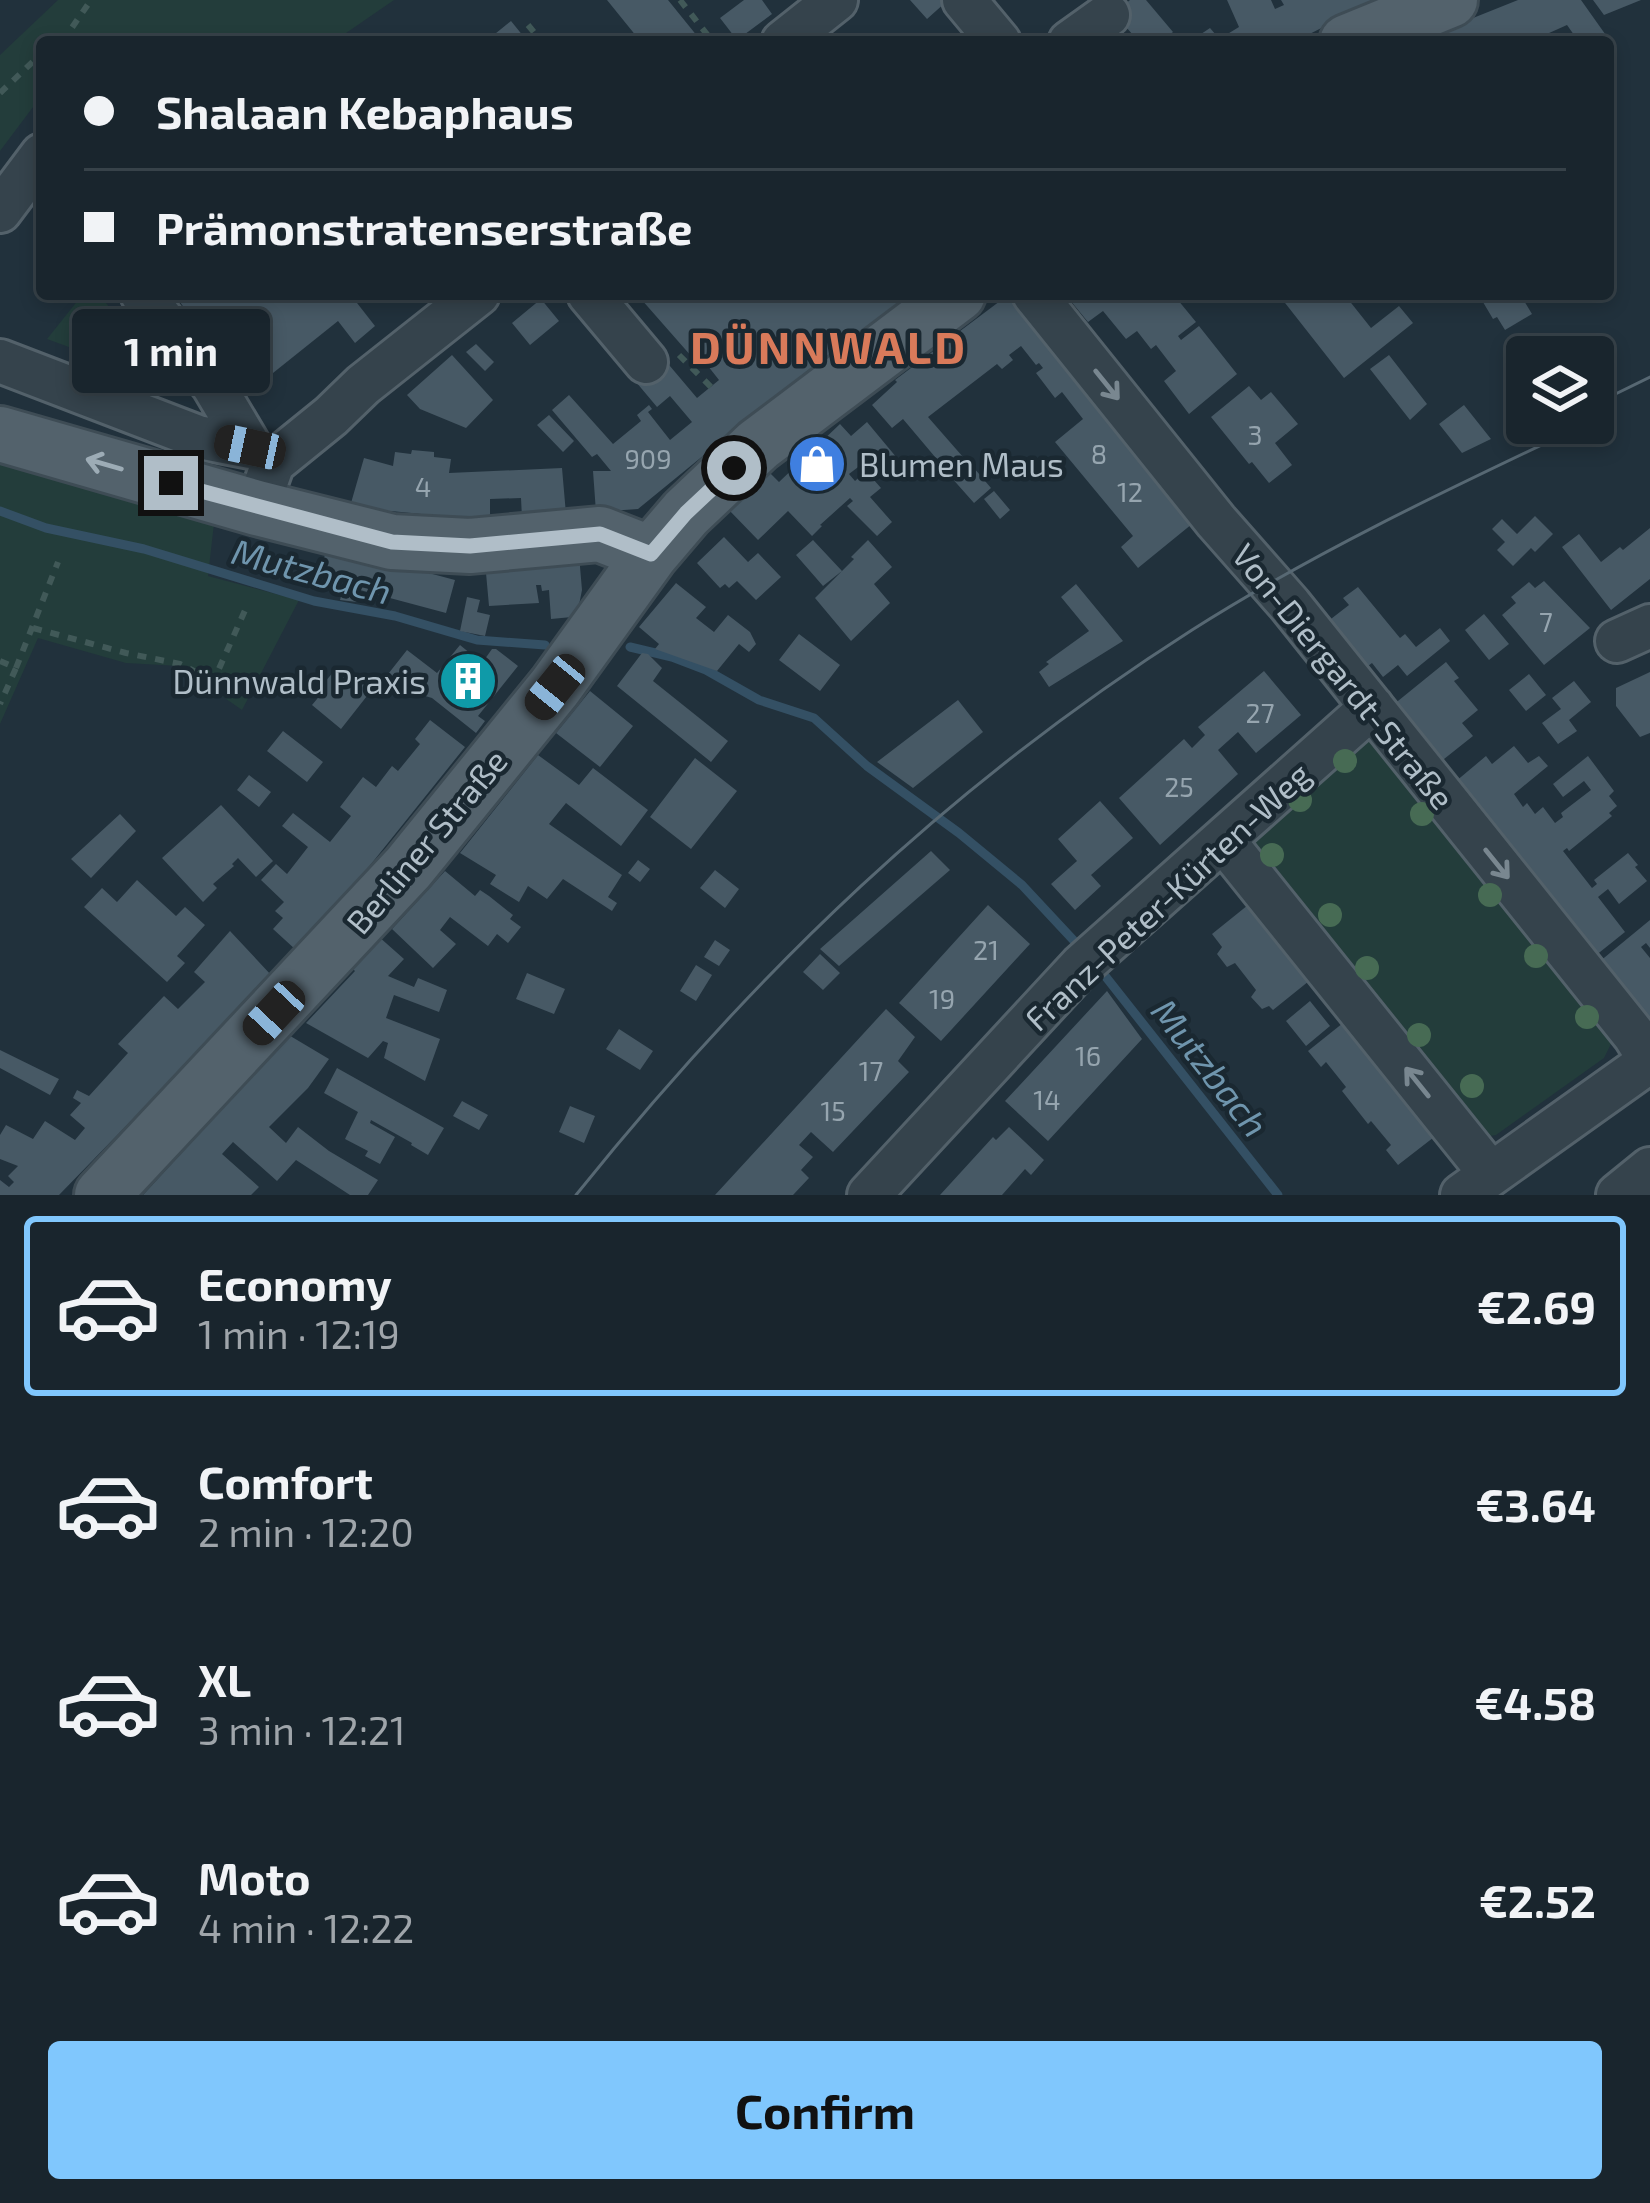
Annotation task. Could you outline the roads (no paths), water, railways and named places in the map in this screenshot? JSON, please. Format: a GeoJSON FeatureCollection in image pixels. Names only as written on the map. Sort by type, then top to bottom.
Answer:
{"type":"FeatureCollection","features":[{"type":"Feature","properties":{"kind":"main road"},"geometry":{"type":"LineString","coordinates":[[1362,36],[1450,0]]}},
{"type":"Feature","properties":{"kind":"main road","name":"Berliner Straße"},"geometry":{"type":"LineString","coordinates":[[102,1195],[408,868],[555,687],[686,513],[758,445],[950,300]]}},
{"type":"Feature","properties":{"kind":"main road"},"geometry":{"type":"LineString","coordinates":[[0,434],[260,473],[392,542],[470,546],[600,534],[651,554]]}},
{"type":"Feature","properties":{"kind":"street"},"geometry":{"type":"LineString","coordinates":[[791,36],[836,0]]}},
{"type":"Feature","properties":{"kind":"street"},"geometry":{"type":"LineString","coordinates":[[973,3],[995,36]]}},
{"type":"Feature","properties":{"kind":"street"},"geometry":{"type":"LineString","coordinates":[[1078,36],[1108,15]]}},
{"type":"Feature","properties":{"kind":"street"},"geometry":{"type":"LineString","coordinates":[[0,211],[36,163]]}},
{"type":"Feature","properties":{"kind":"street"},"geometry":{"type":"LineString","coordinates":[[147,300],[213,386],[260,473]]}},
{"type":"Feature","properties":{"kind":"street"},"geometry":{"type":"LineString","coordinates":[[260,473],[470,300]]}},
{"type":"Feature","properties":{"kind":"street"},"geometry":{"type":"LineString","coordinates":[[594,300],[646,362]]}},
{"type":"Feature","properties":{"kind":"street","name":"Von-Diergardt-Straße"},"geometry":{"type":"LineString","coordinates":[[1039,300],[1372,707],[1635,1036],[1650,1061]]}},
{"type":"Feature","properties":{"kind":"street"},"geometry":{"type":"LineString","coordinates":[[0,361],[198,437],[260,473]]}},
{"type":"Feature","properties":{"kind":"street","name":"Franz-Peter-Kürten-Weg"},"geometry":{"type":"LineString","coordinates":[[869,1195],[1090,958],[1372,707]]}},
{"type":"Feature","properties":{"kind":"street"},"geometry":{"type":"LineString","coordinates":[[1222,840],[1476,1184],[1650,1061]]}},
{"type":"Feature","properties":{"kind":"street"},"geometry":{"type":"LineString","coordinates":[[1618,1195],[1650,1169]]}},
{"type":"Feature","properties":{"kind":"waterway","name":"Mutzbach"},"geometry":{"type":"LineString","coordinates":[[0,511],[46,528],[144,549],[314,601],[395,616],[477,640],[545,645]]}},
{"type":"Feature","properties":{"kind":"waterway","name":"Mutzbach"},"geometry":{"type":"LineString","coordinates":[[630,647],[706,670],[759,700],[814,718],[867,766],[1022,885],[1077,944]]}},
{"type":"Feature","properties":{"kind":"waterway","name":"Mutzbach"},"geometry":{"type":"LineString","coordinates":[[1102,972],[1278,1195]]}},
{"type":"Feature","properties":{"kind":"tram line"},"geometry":{"type":"LineString","coordinates":[[1614,395],[1650,377]]}},
{"type":"Feature","properties":{"kind":"tram line"},"geometry":{"type":"LineString","coordinates":[[576,1195],[714,1034],[786,959],[860,887],[1019,752],[1103,690],[1240,601],[1387,520],[1544,444]]}},
{"type":"Feature","properties":{"kind":"place","name":"Blumen Maus"},"geometry":{"type":"Point","coordinates":[817,464]}},
{"type":"Feature","properties":{"kind":"place","name":"Dünnwald Praxis"},"geometry":{"type":"Point","coordinates":[468,681]}},
{"type":"Feature","properties":{"kind":"district","name":"DÜNNWALD"},"geometry":{"type":"Point","coordinates":[829,346]}}]}
